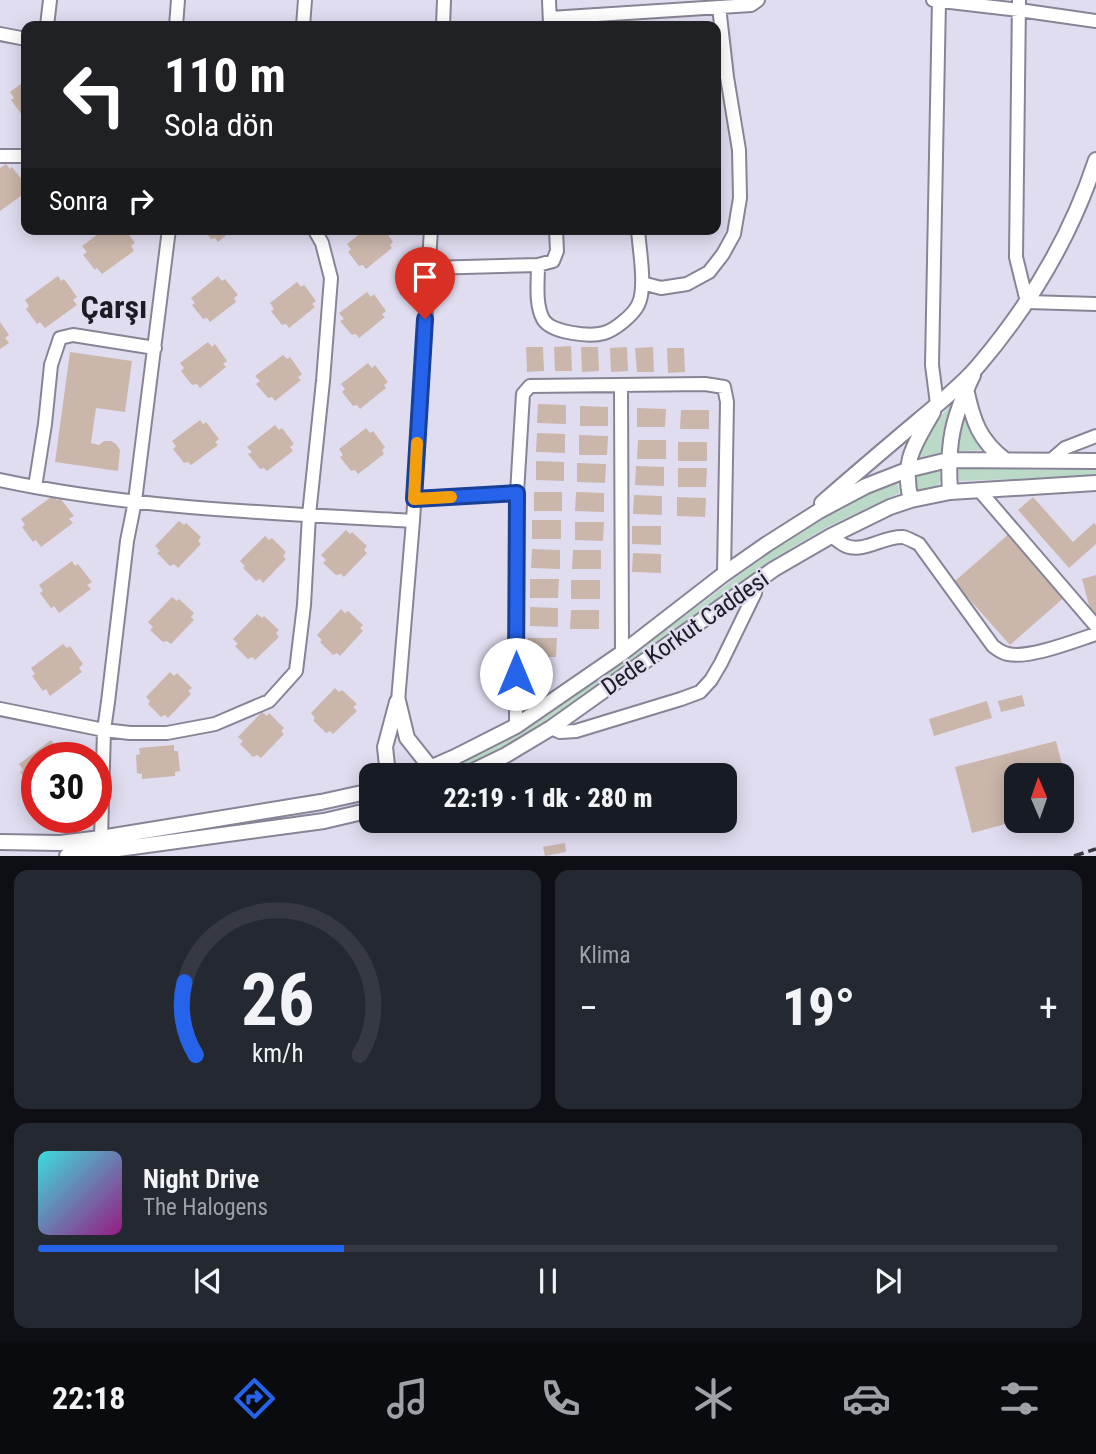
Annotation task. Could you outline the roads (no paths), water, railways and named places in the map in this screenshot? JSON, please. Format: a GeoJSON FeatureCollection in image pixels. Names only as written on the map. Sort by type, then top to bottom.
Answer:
{"type":"FeatureCollection","features":[{"type":"Feature","properties":{"kind":"main road","name":"Dede Korkut Caddesi"},"geometry":{"type":"LineString","coordinates":[[795,526],[977,368],[1027,302],[1065,235],[1096,160]]}},
{"type":"Feature","properties":{"kind":"main road","name":"Dede Korkut Caddesi"},"geometry":{"type":"LineString","coordinates":[[490,763],[551,728],[757,581],[831,536],[890,507],[950,492],[948,460],[951,434],[957,413],[977,368]]}},
{"type":"Feature","properties":{"kind":"main road"},"geometry":{"type":"LineString","coordinates":[[967,389],[973,419],[979,432],[1005,460]]}},
{"type":"Feature","properties":{"kind":"main road","name":"Dede Korkut Caddesi"},"geometry":{"type":"LineString","coordinates":[[911,500],[907,470],[911,452],[937,404]]}},
{"type":"Feature","properties":{"kind":"main road","name":"Dede Korkut Caddesi"},"geometry":{"type":"LineString","coordinates":[[448,763],[516,726],[622,653],[724,574],[795,526],[884,478],[948,460]]}},
{"type":"Feature","properties":{"kind":"main road"},"geometry":{"type":"LineString","coordinates":[[948,460],[1096,461]]}},
{"type":"Feature","properties":{"kind":"main road"},"geometry":{"type":"LineString","coordinates":[[950,492],[1096,483]]}},
{"type":"Feature","properties":{"kind":"main road"},"geometry":{"type":"LineString","coordinates":[[398,701],[407,738],[425,763]]}},
{"type":"Feature","properties":{"kind":"main road"},"geometry":{"type":"LineString","coordinates":[[387,763],[385,747],[398,701]]}},
{"type":"Feature","properties":{"kind":"main road"},"geometry":{"type":"LineString","coordinates":[[0,842],[60,843],[101,838],[321,802],[359,793]]}},
{"type":"Feature","properties":{"kind":"main road"},"geometry":{"type":"LineString","coordinates":[[76,855],[324,821],[359,813]]}},
{"type":"Feature","properties":{"kind":"street"},"geometry":{"type":"LineString","coordinates":[[48,21],[50,0]]}},
{"type":"Feature","properties":{"kind":"street"},"geometry":{"type":"LineString","coordinates":[[176,21],[178,0]]}},
{"type":"Feature","properties":{"kind":"street"},"geometry":{"type":"LineString","coordinates":[[303,21],[305,0]]}},
{"type":"Feature","properties":{"kind":"street"},"geometry":{"type":"LineString","coordinates":[[443,21],[444,0]]}},
{"type":"Feature","properties":{"kind":"street"},"geometry":{"type":"LineString","coordinates":[[549,0],[550,21]]}},
{"type":"Feature","properties":{"kind":"street"},"geometry":{"type":"LineString","coordinates":[[594,21],[637,20],[719,7],[751,5],[758,0]]}},
{"type":"Feature","properties":{"kind":"street"},"geometry":{"type":"LineString","coordinates":[[933,0],[1019,5],[1096,21]]}},
{"type":"Feature","properties":{"kind":"street"},"geometry":{"type":"LineString","coordinates":[[937,404],[932,365],[939,0]]}},
{"type":"Feature","properties":{"kind":"street"},"geometry":{"type":"LineString","coordinates":[[1019,5],[1016,257],[1027,302],[1096,304]]}},
{"type":"Feature","properties":{"kind":"street"},"geometry":{"type":"LineString","coordinates":[[719,7],[720,21]]}},
{"type":"Feature","properties":{"kind":"street"},"geometry":{"type":"LineString","coordinates":[[642,283],[661,288],[687,284],[709,272],[734,234],[740,198],[739,150],[726,77],[721,27]]}},
{"type":"Feature","properties":{"kind":"street"},"geometry":{"type":"LineString","coordinates":[[0,34],[21,38]]}},
{"type":"Feature","properties":{"kind":"street"},"geometry":{"type":"LineString","coordinates":[[0,156],[21,156]]}},
{"type":"Feature","properties":{"kind":"street"},"geometry":{"type":"LineString","coordinates":[[101,838],[104,730],[168,235]]}},
{"type":"Feature","properties":{"kind":"street"},"geometry":{"type":"LineString","coordinates":[[0,709],[104,730],[167,733],[215,724],[269,701],[296,671],[304,606],[309,515],[331,278],[317,235]]}},
{"type":"Feature","properties":{"kind":"street"},"geometry":{"type":"LineString","coordinates":[[398,701],[431,235]]}},
{"type":"Feature","properties":{"kind":"street"},"geometry":{"type":"LineString","coordinates":[[428,268],[538,265],[553,261],[557,251],[556,235]]}},
{"type":"Feature","properties":{"kind":"street"},"geometry":{"type":"LineString","coordinates":[[538,265],[538,305],[544,322],[556,330],[579,334],[604,333],[624,322],[638,305],[642,283],[638,235]]}},
{"type":"Feature","properties":{"kind":"street"},"geometry":{"type":"LineString","coordinates":[[35,487],[51,365],[60,338],[73,335],[155,348]]}},
{"type":"Feature","properties":{"kind":"street"},"geometry":{"type":"LineString","coordinates":[[516,726],[517,493],[523,394],[530,386],[705,384],[724,387],[727,402],[724,574]]}},
{"type":"Feature","properties":{"kind":"street"},"geometry":{"type":"LineString","coordinates":[[621,386],[622,653]]}},
{"type":"Feature","properties":{"kind":"street"},"geometry":{"type":"LineString","coordinates":[[1050,461],[1065,448],[1096,436]]}},
{"type":"Feature","properties":{"kind":"street"},"geometry":{"type":"LineString","coordinates":[[0,480],[182,508],[412,521]]}},
{"type":"Feature","properties":{"kind":"street"},"geometry":{"type":"LineString","coordinates":[[979,490],[1096,626]]}},
{"type":"Feature","properties":{"kind":"street"},"geometry":{"type":"LineString","coordinates":[[414,499],[517,493]]}},
{"type":"Feature","properties":{"kind":"street"},"geometry":{"type":"LineString","coordinates":[[831,536],[856,548],[905,537],[919,544],[993,646],[1003,653],[1029,654],[1096,634]]}},
{"type":"Feature","properties":{"kind":"street"},"geometry":{"type":"LineString","coordinates":[[551,728],[560,732],[576,731],[700,692],[721,663],[755,593],[757,581]]}},
{"type":"Feature","properties":{"kind":"railway"},"geometry":{"type":"LineString","coordinates":[[1074,856],[1096,849]]}},
{"type":"Feature","properties":{"kind":"district","name":"Çarşı"},"geometry":{"type":"Point","coordinates":[114,307]}}]}
